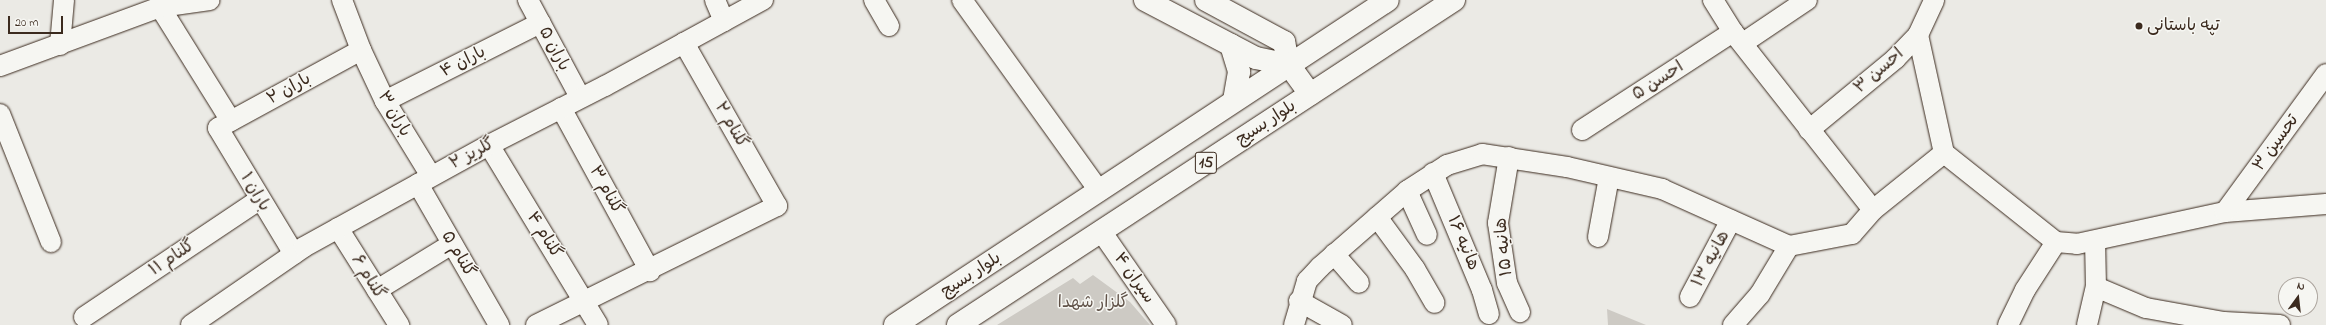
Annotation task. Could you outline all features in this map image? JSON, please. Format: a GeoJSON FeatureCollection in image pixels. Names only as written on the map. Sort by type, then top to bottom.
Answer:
{"type":"FeatureCollection","features":[{"type":"Feature","properties":{"kind":"main road"},"geometry":{"type":"LineString","coordinates":[[1145,0],[1256,58],[1289,65]]}},
{"type":"Feature","properties":{"kind":"main road","name":"بلوار بسیج"},"geometry":{"type":"LineString","coordinates":[[895,325],[1388,0]]}},
{"type":"Feature","properties":{"kind":"main road","name":"بلوار بسیج"},"geometry":{"type":"LineString","coordinates":[[958,325],[1454,0]]}},
{"type":"Feature","properties":{"kind":"main road"},"geometry":{"type":"LineString","coordinates":[[1219,3],[1284,42],[1289,65],[1310,94]]}},
{"type":"Feature","properties":{"kind":"main road"},"geometry":{"type":"LineString","coordinates":[[1231,45],[1239,72],[1234,101]]}},
{"type":"Feature","properties":{"kind":"street"},"geometry":{"type":"LineString","coordinates":[[60,45],[64,0]]}},
{"type":"Feature","properties":{"kind":"street"},"geometry":{"type":"LineString","coordinates":[[0,66],[160,7],[210,0]]}},
{"type":"Feature","properties":{"kind":"street","name":"باران ۳"},"geometry":{"type":"LineString","coordinates":[[342,0],[361,50],[424,180]]}},
{"type":"Feature","properties":{"kind":"street","name":"باران ۵"},"geometry":{"type":"LineString","coordinates":[[528,0],[580,98]]}},
{"type":"Feature","properties":{"kind":"street"},"geometry":{"type":"LineString","coordinates":[[715,0],[724,21]]}},
{"type":"Feature","properties":{"kind":"street","name":"گلریز ۲"},"geometry":{"type":"LineString","coordinates":[[191,325],[294,254],[338,228],[488,145],[580,98],[763,0]]}},
{"type":"Feature","properties":{"kind":"street"},"geometry":{"type":"LineString","coordinates":[[874,0],[889,26]]}},
{"type":"Feature","properties":{"kind":"street"},"geometry":{"type":"LineString","coordinates":[[962,0],[1099,191]]}},
{"type":"Feature","properties":{"kind":"street"},"geometry":{"type":"LineString","coordinates":[[1713,0],[1738,37],[1809,130],[1873,210]]}},
{"type":"Feature","properties":{"kind":"street","name":"احسن ۵"},"geometry":{"type":"LineString","coordinates":[[1582,130],[1738,37],[1807,0]]}},
{"type":"Feature","properties":{"kind":"street","name":"احسن ۳"},"geometry":{"type":"LineString","coordinates":[[1809,130],[1895,59],[1918,35],[1934,0]]}},
{"type":"Feature","properties":{"kind":"street","name":"باران ۱"},"geometry":{"type":"LineString","coordinates":[[160,7],[224,125],[259,200],[294,254]]}},
{"type":"Feature","properties":{"kind":"street","name":"باران ۴"},"geometry":{"type":"LineString","coordinates":[[385,101],[540,23]]}},
{"type":"Feature","properties":{"kind":"street"},"geometry":{"type":"LineString","coordinates":[[1918,35],[1944,153],[2056,242],[2077,244],[2095,241],[2225,212],[2326,204]]}},
{"type":"Feature","properties":{"kind":"street","name":"گلنام ۲"},"geometry":{"type":"LineString","coordinates":[[650,271],[777,206],[684,43]]}},
{"type":"Feature","properties":{"kind":"street","name":"باران ۲"},"geometry":{"type":"LineString","coordinates":[[224,125],[361,50]]}},
{"type":"Feature","properties":{"kind":"street","name":"تحسین ۳"},"geometry":{"type":"LineString","coordinates":[[2225,212],[2326,74]]}},
{"type":"Feature","properties":{"kind":"street","name":"گلنام ۳"},"geometry":{"type":"LineString","coordinates":[[561,108],[650,271]]}},
{"type":"Feature","properties":{"kind":"street"},"geometry":{"type":"LineString","coordinates":[[0,114],[51,242]]}},
{"type":"Feature","properties":{"kind":"street","name":"گلنام ۴"},"geometry":{"type":"LineString","coordinates":[[488,145],[598,325]]}},
{"type":"Feature","properties":{"kind":"street"},"geometry":{"type":"LineString","coordinates":[[1294,325],[1299,301],[1306,281],[1334,254],[1407,191],[1433,173],[1446,165],[1482,154],[1509,157],[1662,189],[1789,246],[1852,234],[1873,210],[1944,153]]}},
{"type":"Feature","properties":{"kind":"street","name":"هانیه ۱۵"},"geometry":{"type":"LineString","coordinates":[[1509,157],[1498,223],[1507,283],[1520,312]]}},
{"type":"Feature","properties":{"kind":"street","name":"هانیه ۱۶"},"geometry":{"type":"LineString","coordinates":[[1433,173],[1482,290],[1489,314]]}},
{"type":"Feature","properties":{"kind":"street"},"geometry":{"type":"LineString","coordinates":[[1598,237],[1610,177]]}},
{"type":"Feature","properties":{"kind":"street","name":"گلنام ۵"},"geometry":{"type":"LineString","coordinates":[[424,180],[452,244],[499,325]]}},
{"type":"Feature","properties":{"kind":"street"},"geometry":{"type":"LineString","coordinates":[[1407,191],[1427,235]]}},
{"type":"Feature","properties":{"kind":"street","name":"گلنام ۱۱"},"geometry":{"type":"LineString","coordinates":[[84,317],[259,200]]}},
{"type":"Feature","properties":{"kind":"street"},"geometry":{"type":"LineString","coordinates":[[1377,217],[1415,269],[1435,304]]}},
{"type":"Feature","properties":{"kind":"street","name":"هانیه ۱۳"},"geometry":{"type":"LineString","coordinates":[[1690,297],[1731,220]]}},
{"type":"Feature","properties":{"kind":"street","name":"گلنام ۶"},"geometry":{"type":"LineString","coordinates":[[338,228],[399,325]]}},
{"type":"Feature","properties":{"kind":"street","name":"سیران ۴"},"geometry":{"type":"LineString","coordinates":[[1101,231],[1166,325]]}},
{"type":"Feature","properties":{"kind":"street"},"geometry":{"type":"LineString","coordinates":[[2088,325],[2096,287],[2095,241]]}},
{"type":"Feature","properties":{"kind":"street"},"geometry":{"type":"LineString","coordinates":[[2008,325],[2025,290],[2056,242]]}},
{"type":"Feature","properties":{"kind":"street"},"geometry":{"type":"LineString","coordinates":[[377,290],[452,244]]}},
{"type":"Feature","properties":{"kind":"street"},"geometry":{"type":"LineString","coordinates":[[1734,325],[1760,294],[1789,246]]}},
{"type":"Feature","properties":{"kind":"street"},"geometry":{"type":"LineString","coordinates":[[1334,254],[1359,283]]}},
{"type":"Feature","properties":{"kind":"street"},"geometry":{"type":"LineString","coordinates":[[536,325],[650,271]]}},
{"type":"Feature","properties":{"kind":"street"},"geometry":{"type":"LineString","coordinates":[[2096,287],[2146,308],[2224,322],[2280,325]]}},
{"type":"Feature","properties":{"kind":"street"},"geometry":{"type":"LineString","coordinates":[[1299,301],[1342,325]]}},
{"type":"Feature","properties":{"kind":"green space","name":"گلزار شهدا"},"geometry":{"type":"Polygon","coordinates":[[[1093,275],[1130,302],[1150,325],[997,325],[1073,278],[1080,284],[1093,275]]]}},
{"type":"Feature","properties":{"kind":"green space"},"geometry":{"type":"Polygon","coordinates":[[[1607,309],[1646,325],[1608,325],[1607,309]]]}},
{"type":"Feature","properties":{"kind":"place","name":"تپه باستانی"},"geometry":{"type":"Point","coordinates":[2139,26]}}]}
